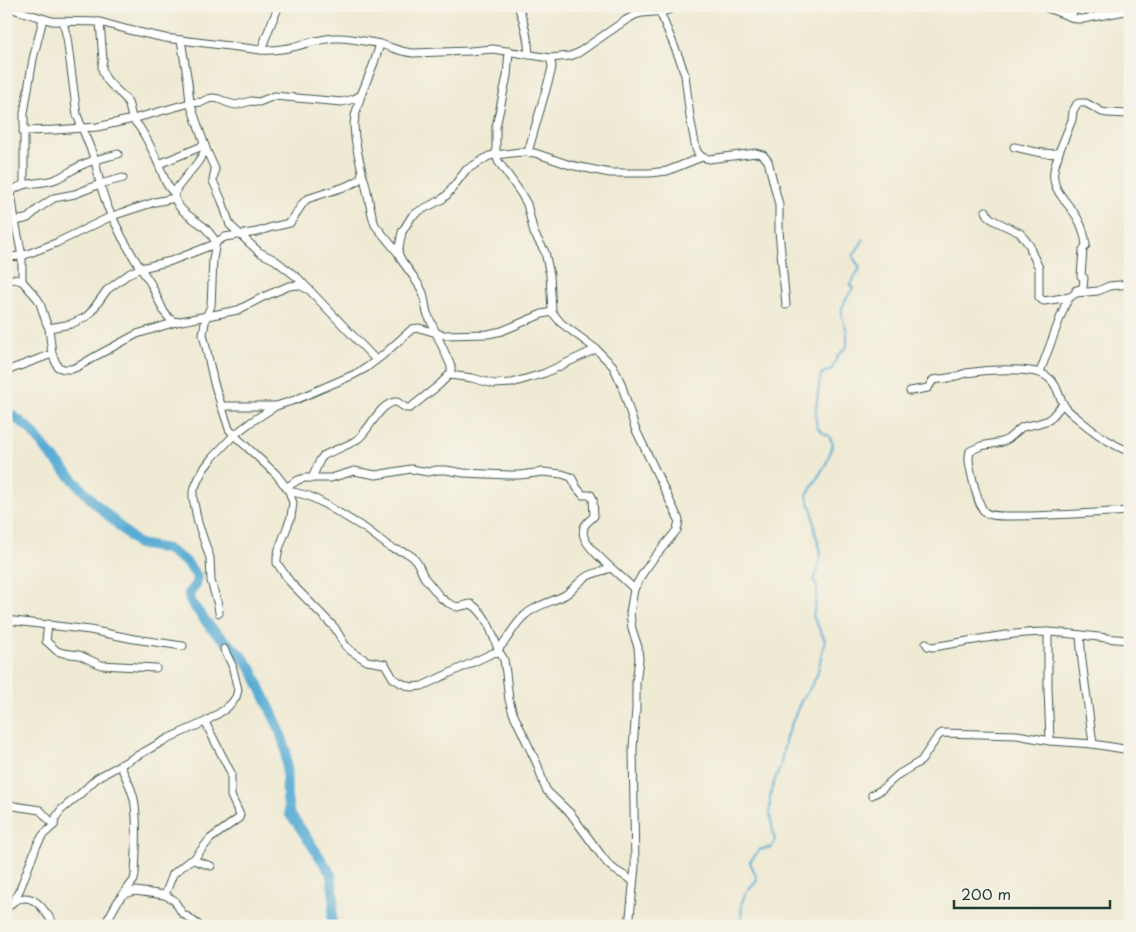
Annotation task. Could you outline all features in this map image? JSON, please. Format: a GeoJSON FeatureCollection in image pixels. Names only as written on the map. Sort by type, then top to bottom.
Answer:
{"type":"FeatureCollection","features":[{"type":"Feature","properties":{"kind":"street"},"geometry":{"type":"LineString","coordinates":[[262,50],[279,6]]}},
{"type":"Feature","properties":{"kind":"street"},"geometry":{"type":"LineString","coordinates":[[518,6],[526,28],[529,55]]}},
{"type":"Feature","properties":{"kind":"street"},"geometry":{"type":"LineString","coordinates":[[6,7],[43,19],[63,22],[100,22],[128,30],[181,40],[271,51],[334,38],[380,44],[396,50],[413,53],[492,49],[550,58],[570,56],[578,53],[635,15],[681,6]]}},
{"type":"Feature","properties":{"kind":"street"},"geometry":{"type":"LineString","coordinates":[[1042,6],[1076,19],[1130,10]]}},
{"type":"Feature","properties":{"kind":"street"},"geometry":{"type":"LineString","coordinates":[[1070,16],[1078,6]]}},
{"type":"Feature","properties":{"kind":"street"},"geometry":{"type":"LineString","coordinates":[[659,9],[680,60],[688,94],[693,137],[698,154],[709,159],[756,153],[763,154],[768,161],[779,205],[779,230],[786,304]]}},
{"type":"Feature","properties":{"kind":"street"},"geometry":{"type":"LineString","coordinates":[[24,184],[24,113],[27,89],[43,19]]}},
{"type":"Feature","properties":{"kind":"street"},"geometry":{"type":"LineString","coordinates":[[63,22],[68,38],[75,104],[112,216],[128,250],[151,284],[164,312],[170,319],[176,322]]}},
{"type":"Feature","properties":{"kind":"street"},"geometry":{"type":"LineString","coordinates":[[100,22],[101,66],[103,74],[129,104],[133,119],[140,128],[180,207],[185,213],[205,227],[215,243],[211,306],[206,317],[203,334],[214,384],[229,429],[276,474],[288,489],[292,509],[279,549],[277,564],[290,582],[335,628],[345,645],[367,661],[385,664],[393,678],[406,686],[422,686],[498,651],[526,614],[565,595],[587,577],[611,568]]}},
{"type":"Feature","properties":{"kind":"street"},"geometry":{"type":"LineString","coordinates":[[181,40],[190,102],[215,169],[213,181],[230,225],[259,252],[275,260],[298,278],[376,360]]}},
{"type":"Feature","properties":{"kind":"street"},"geometry":{"type":"LineString","coordinates":[[312,478],[323,456],[359,438],[374,419],[392,402],[398,402],[406,408],[410,408],[439,386],[450,375],[452,370],[427,313],[420,287],[398,253],[375,225],[362,174],[354,126],[355,116],[380,44]]}},
{"type":"Feature","properties":{"kind":"street"},"geometry":{"type":"LineString","coordinates":[[509,51],[507,76],[496,127],[496,154],[504,170],[528,204],[534,233],[545,252],[550,274],[552,312],[561,323],[596,348],[613,366],[618,375],[635,428],[680,524],[643,573],[634,589],[630,613],[639,659],[633,748],[635,859],[629,926]]}},
{"type":"Feature","properties":{"kind":"street"},"geometry":{"type":"LineString","coordinates":[[528,152],[551,72],[550,58]]}},
{"type":"Feature","properties":{"kind":"street"},"geometry":{"type":"LineString","coordinates":[[24,131],[97,128],[190,102],[202,102],[213,98],[236,105],[251,101],[259,102],[274,96],[342,102],[361,95]]}},
{"type":"Feature","properties":{"kind":"street"},"geometry":{"type":"LineString","coordinates":[[1040,372],[1065,305],[1076,290],[1083,288],[1084,282],[1084,278],[1081,276],[1083,250],[1086,245],[1078,219],[1056,189],[1054,165],[1072,120],[1073,111],[1079,103],[1086,103],[1102,112],[1130,114]]}},
{"type":"Feature","properties":{"kind":"street"},"geometry":{"type":"LineString","coordinates":[[159,164],[206,147]]}},
{"type":"Feature","properties":{"kind":"street"},"geometry":{"type":"LineString","coordinates":[[175,195],[176,188],[198,162],[206,147]]}},
{"type":"Feature","properties":{"kind":"street"},"geometry":{"type":"LineString","coordinates":[[1014,147],[1046,153],[1056,154],[1059,152]]}},
{"type":"Feature","properties":{"kind":"street"},"geometry":{"type":"LineString","coordinates":[[398,253],[402,232],[412,216],[448,195],[466,170],[489,156],[528,152],[570,165],[610,173],[667,171],[702,157]]}},
{"type":"Feature","properties":{"kind":"street"},"geometry":{"type":"LineString","coordinates":[[22,281],[22,256],[11,192],[16,187],[24,184],[48,181],[95,160],[118,154]]}},
{"type":"Feature","properties":{"kind":"street"},"geometry":{"type":"LineString","coordinates":[[49,328],[71,324],[86,317],[107,290],[123,277],[141,268],[171,261],[215,243],[224,237],[257,232],[290,223],[307,199],[356,182],[362,174]]}},
{"type":"Feature","properties":{"kind":"street"},"geometry":{"type":"LineString","coordinates":[[15,220],[28,218],[54,198],[74,194],[123,178]]}},
{"type":"Feature","properties":{"kind":"street"},"geometry":{"type":"LineString","coordinates":[[6,257],[22,256],[56,243],[112,216],[175,195]]}},
{"type":"Feature","properties":{"kind":"street"},"geometry":{"type":"LineString","coordinates":[[986,211],[989,217],[1020,234],[1030,246],[1039,268],[1040,299],[1044,301],[1098,291],[1109,286],[1130,284]]}},
{"type":"Feature","properties":{"kind":"street"},"geometry":{"type":"LineString","coordinates":[[6,280],[22,281],[40,303],[49,328],[52,354],[61,369],[72,369],[86,363],[137,334],[176,322],[238,310],[289,286],[299,286],[307,289]]}},
{"type":"Feature","properties":{"kind":"street"},"geometry":{"type":"LineString","coordinates":[[219,613],[211,581],[210,558],[198,523],[193,492],[203,470],[234,435],[276,406],[295,400],[366,368],[412,329],[419,328],[444,335],[488,334],[502,331],[542,314],[552,312]]}},
{"type":"Feature","properties":{"kind":"street"},"geometry":{"type":"LineString","coordinates":[[450,375],[494,384],[512,383],[545,373],[596,348]]}},
{"type":"Feature","properties":{"kind":"street"},"geometry":{"type":"LineString","coordinates":[[6,370],[52,354]]}},
{"type":"Feature","properties":{"kind":"street"},"geometry":{"type":"LineString","coordinates":[[910,391],[928,388],[933,380],[982,370],[1008,369],[1040,372],[1056,384],[1063,404],[1068,410],[1101,437],[1130,452]]}},
{"type":"Feature","properties":{"kind":"street"},"geometry":{"type":"LineString","coordinates":[[1063,404],[1049,420],[1022,427],[1002,442],[982,446],[970,451],[968,455],[969,461],[981,508],[986,513],[1006,516],[1130,512]]}},
{"type":"Feature","properties":{"kind":"street"},"geometry":{"type":"LineString","coordinates":[[221,406],[276,406]]}},
{"type":"Feature","properties":{"kind":"street"},"geometry":{"type":"LineString","coordinates":[[288,489],[298,480],[331,478],[354,471],[381,475],[411,469],[428,472],[446,470],[464,473],[520,475],[543,472],[562,474],[573,480],[583,495],[591,495],[593,499],[594,516],[584,528],[584,538],[591,548],[634,589]]}},
{"type":"Feature","properties":{"kind":"street"},"geometry":{"type":"LineString","coordinates":[[288,489],[310,496],[366,529],[391,548],[407,553],[418,564],[424,577],[442,599],[454,607],[471,604],[477,607],[483,615],[498,651],[504,660],[509,700],[513,713],[538,766],[544,785],[571,814],[608,864],[633,881]]}},
{"type":"Feature","properties":{"kind":"street"},"geometry":{"type":"LineString","coordinates":[[6,620],[90,630],[183,646]]}},
{"type":"Feature","properties":{"kind":"street"},"geometry":{"type":"LineString","coordinates":[[48,624],[46,641],[60,652],[79,655],[101,665],[156,668]]}},
{"type":"Feature","properties":{"kind":"street"},"geometry":{"type":"LineString","coordinates":[[1048,632],[1050,740]]}},
{"type":"Feature","properties":{"kind":"street"},"geometry":{"type":"LineString","coordinates":[[926,643],[928,646],[933,647],[1012,634],[1048,632],[1130,640]]}},
{"type":"Feature","properties":{"kind":"street"},"geometry":{"type":"LineString","coordinates":[[1080,636],[1093,744]]}},
{"type":"Feature","properties":{"kind":"street"},"geometry":{"type":"LineString","coordinates":[[6,909],[14,901],[20,889],[42,835],[54,825],[61,810],[98,778],[169,738],[205,722],[232,703],[238,690],[232,665],[224,649]]}},
{"type":"Feature","properties":{"kind":"street"},"geometry":{"type":"LineString","coordinates":[[164,896],[173,874],[193,860],[210,839],[239,818],[240,815],[231,796],[231,773],[205,722]]}},
{"type":"Feature","properties":{"kind":"street"},"geometry":{"type":"LineString","coordinates":[[872,795],[881,790],[899,774],[921,761],[942,733],[1017,735],[1130,750]]}},
{"type":"Feature","properties":{"kind":"street"},"geometry":{"type":"LineString","coordinates":[[104,926],[114,907],[134,880],[135,874],[135,805],[131,789],[120,766]]}},
{"type":"Feature","properties":{"kind":"street"},"geometry":{"type":"LineString","coordinates":[[6,801],[14,806],[40,810],[54,825]]}},
{"type":"Feature","properties":{"kind":"street"},"geometry":{"type":"LineString","coordinates":[[193,860],[211,866]]}},
{"type":"Feature","properties":{"kind":"street"},"geometry":{"type":"LineString","coordinates":[[123,894],[135,891],[164,896],[174,900],[182,913],[200,926]]}},
{"type":"Feature","properties":{"kind":"street"},"geometry":{"type":"LineString","coordinates":[[14,901],[28,897],[33,899],[40,905],[55,926]]}},
{"type":"Feature","properties":{"kind":"waterway"},"geometry":{"type":"LineString","coordinates":[[743,926],[742,901],[757,880],[750,862],[759,850],[772,847],[775,842],[770,814],[770,797],[780,768],[786,737],[801,701],[817,675],[825,640],[813,616],[817,595],[817,587],[814,581],[821,552],[807,495],[827,462],[833,444],[829,436],[817,426],[818,393],[821,374],[832,369],[838,355],[847,347],[847,331],[842,317],[842,308],[853,288],[850,285],[860,268],[853,256],[864,239]]}},
{"type":"Feature","properties":{"kind":"waterway"},"geometry":{"type":"LineString","coordinates":[[6,411],[29,428],[92,500],[138,544],[167,549],[186,562],[197,576],[196,585],[189,593],[190,601],[211,628],[242,656],[252,670],[279,728],[286,751],[287,799],[290,815],[331,874],[334,898],[331,926]]}}]}
